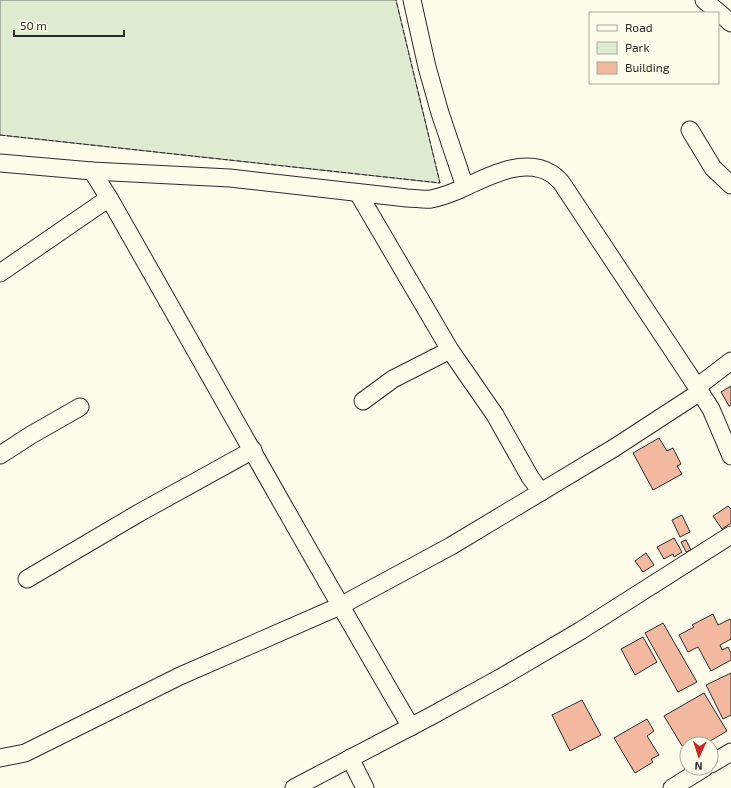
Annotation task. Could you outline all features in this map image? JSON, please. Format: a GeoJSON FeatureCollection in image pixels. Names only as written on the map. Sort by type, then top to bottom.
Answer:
{"type":"FeatureCollection","features":[{"type":"Feature","properties":{"kind":"street"},"geometry":{"type":"LineString","coordinates":[[412,0],[433,87],[465,187]]}},
{"type":"Feature","properties":{"kind":"street"},"geometry":{"type":"LineString","coordinates":[[704,0],[718,12]]}},
{"type":"Feature","properties":{"kind":"street"},"geometry":{"type":"LineString","coordinates":[[719,13],[731,23]]}},
{"type":"Feature","properties":{"kind":"street"},"geometry":{"type":"LineString","coordinates":[[690,130],[713,168],[731,185]]}},
{"type":"Feature","properties":{"kind":"street"},"geometry":{"type":"LineString","coordinates":[[0,163],[92,171],[230,178],[358,193],[432,199],[448,194],[496,173],[516,168],[531,167],[552,174],[561,182],[711,409],[731,456]]}},
{"type":"Feature","properties":{"kind":"street"},"geometry":{"type":"LineString","coordinates":[[92,171],[109,198],[253,450],[340,606],[411,727]]}},
{"type":"Feature","properties":{"kind":"street"},"geometry":{"type":"LineString","coordinates":[[358,193],[450,350],[495,415],[530,477],[541,492]]}},
{"type":"Feature","properties":{"kind":"street"},"geometry":{"type":"LineString","coordinates":[[0,273],[109,198]]}},
{"type":"Feature","properties":{"kind":"street"},"geometry":{"type":"LineString","coordinates":[[363,401],[393,379],[450,350]]}},
{"type":"Feature","properties":{"kind":"street"},"geometry":{"type":"LineString","coordinates":[[0,758],[25,752],[180,676],[340,606],[451,546],[614,448],[698,389],[731,361]]}},
{"type":"Feature","properties":{"kind":"street"},"geometry":{"type":"LineString","coordinates":[[0,455],[31,435],[80,407]]}},
{"type":"Feature","properties":{"kind":"street"},"geometry":{"type":"LineString","coordinates":[[27,579],[139,513],[253,450]]}},
{"type":"Feature","properties":{"kind":"street"},"geometry":{"type":"LineString","coordinates":[[294,788],[411,727],[500,678],[580,631],[731,535]]}},
{"type":"Feature","properties":{"kind":"street"},"geometry":{"type":"LineString","coordinates":[[719,759],[731,752]]}},
{"type":"Feature","properties":{"kind":"street"},"geometry":{"type":"LineString","coordinates":[[350,758],[365,788]]}},
{"type":"Feature","properties":{"kind":"street"},"geometry":{"type":"LineString","coordinates":[[672,788],[691,776]]}},
{"type":"Feature","properties":{"kind":"green space"},"geometry":{"type":"Polygon","coordinates":[[[0,0],[396,0],[440,183],[0,135],[0,0]]]}},
{"type":"Feature","properties":{"kind":"building"},"geometry":{"type":"Polygon","coordinates":[[[731,386],[731,405],[729,406],[721,392],[731,386]]]}},
{"type":"Feature","properties":{"kind":"building"},"geometry":{"type":"Polygon","coordinates":[[[659,438],[667,451],[673,448],[681,464],[677,466],[682,474],[653,490],[633,453],[659,438]]]}},
{"type":"Feature","properties":{"kind":"building"},"geometry":{"type":"Polygon","coordinates":[[[728,506],[731,509],[731,523],[722,529],[713,516],[728,506]]]}},
{"type":"Feature","properties":{"kind":"building"},"geometry":{"type":"Polygon","coordinates":[[[682,515],[690,532],[680,537],[672,520],[682,515]]]}},
{"type":"Feature","properties":{"kind":"building"},"geometry":{"type":"Polygon","coordinates":[[[674,538],[682,552],[674,557],[673,554],[664,559],[657,547],[674,538]]]}},
{"type":"Feature","properties":{"kind":"building"},"geometry":{"type":"Polygon","coordinates":[[[686,540],[691,550],[686,552],[681,542],[686,540]]]}},
{"type":"Feature","properties":{"kind":"building"},"geometry":{"type":"Polygon","coordinates":[[[646,553],[654,565],[643,572],[635,561],[646,553]]]}},
{"type":"Feature","properties":{"kind":"building"},"geometry":{"type":"Polygon","coordinates":[[[713,614],[718,625],[730,619],[731,621],[731,639],[720,645],[722,650],[728,647],[731,653],[731,660],[711,671],[698,647],[688,652],[679,635],[694,627],[692,625],[713,614]]]}},
{"type":"Feature","properties":{"kind":"building"},"geometry":{"type":"Polygon","coordinates":[[[663,623],[697,682],[678,692],[645,633],[663,623]]]}},
{"type":"Feature","properties":{"kind":"building"},"geometry":{"type":"Polygon","coordinates":[[[643,637],[657,662],[635,675],[621,649],[643,637]]]}},
{"type":"Feature","properties":{"kind":"building"},"geometry":{"type":"Polygon","coordinates":[[[731,673],[731,715],[723,719],[706,685],[731,673]]]}},
{"type":"Feature","properties":{"kind":"building"},"geometry":{"type":"Polygon","coordinates":[[[704,693],[727,731],[719,736],[679,736],[679,741],[664,716],[704,693]]]}},
{"type":"Feature","properties":{"kind":"building"},"geometry":{"type":"Polygon","coordinates":[[[582,700],[601,735],[570,751],[552,715],[582,700]]]}},
{"type":"Feature","properties":{"kind":"building"},"geometry":{"type":"Polygon","coordinates":[[[647,719],[654,731],[647,736],[659,755],[651,759],[653,762],[635,773],[614,738],[647,719]]]}},
{"type":"Feature","properties":{"kind":"fence"},"geometry":{"type":"LineString","coordinates":[[0,135],[440,183],[396,0]]}}]}
